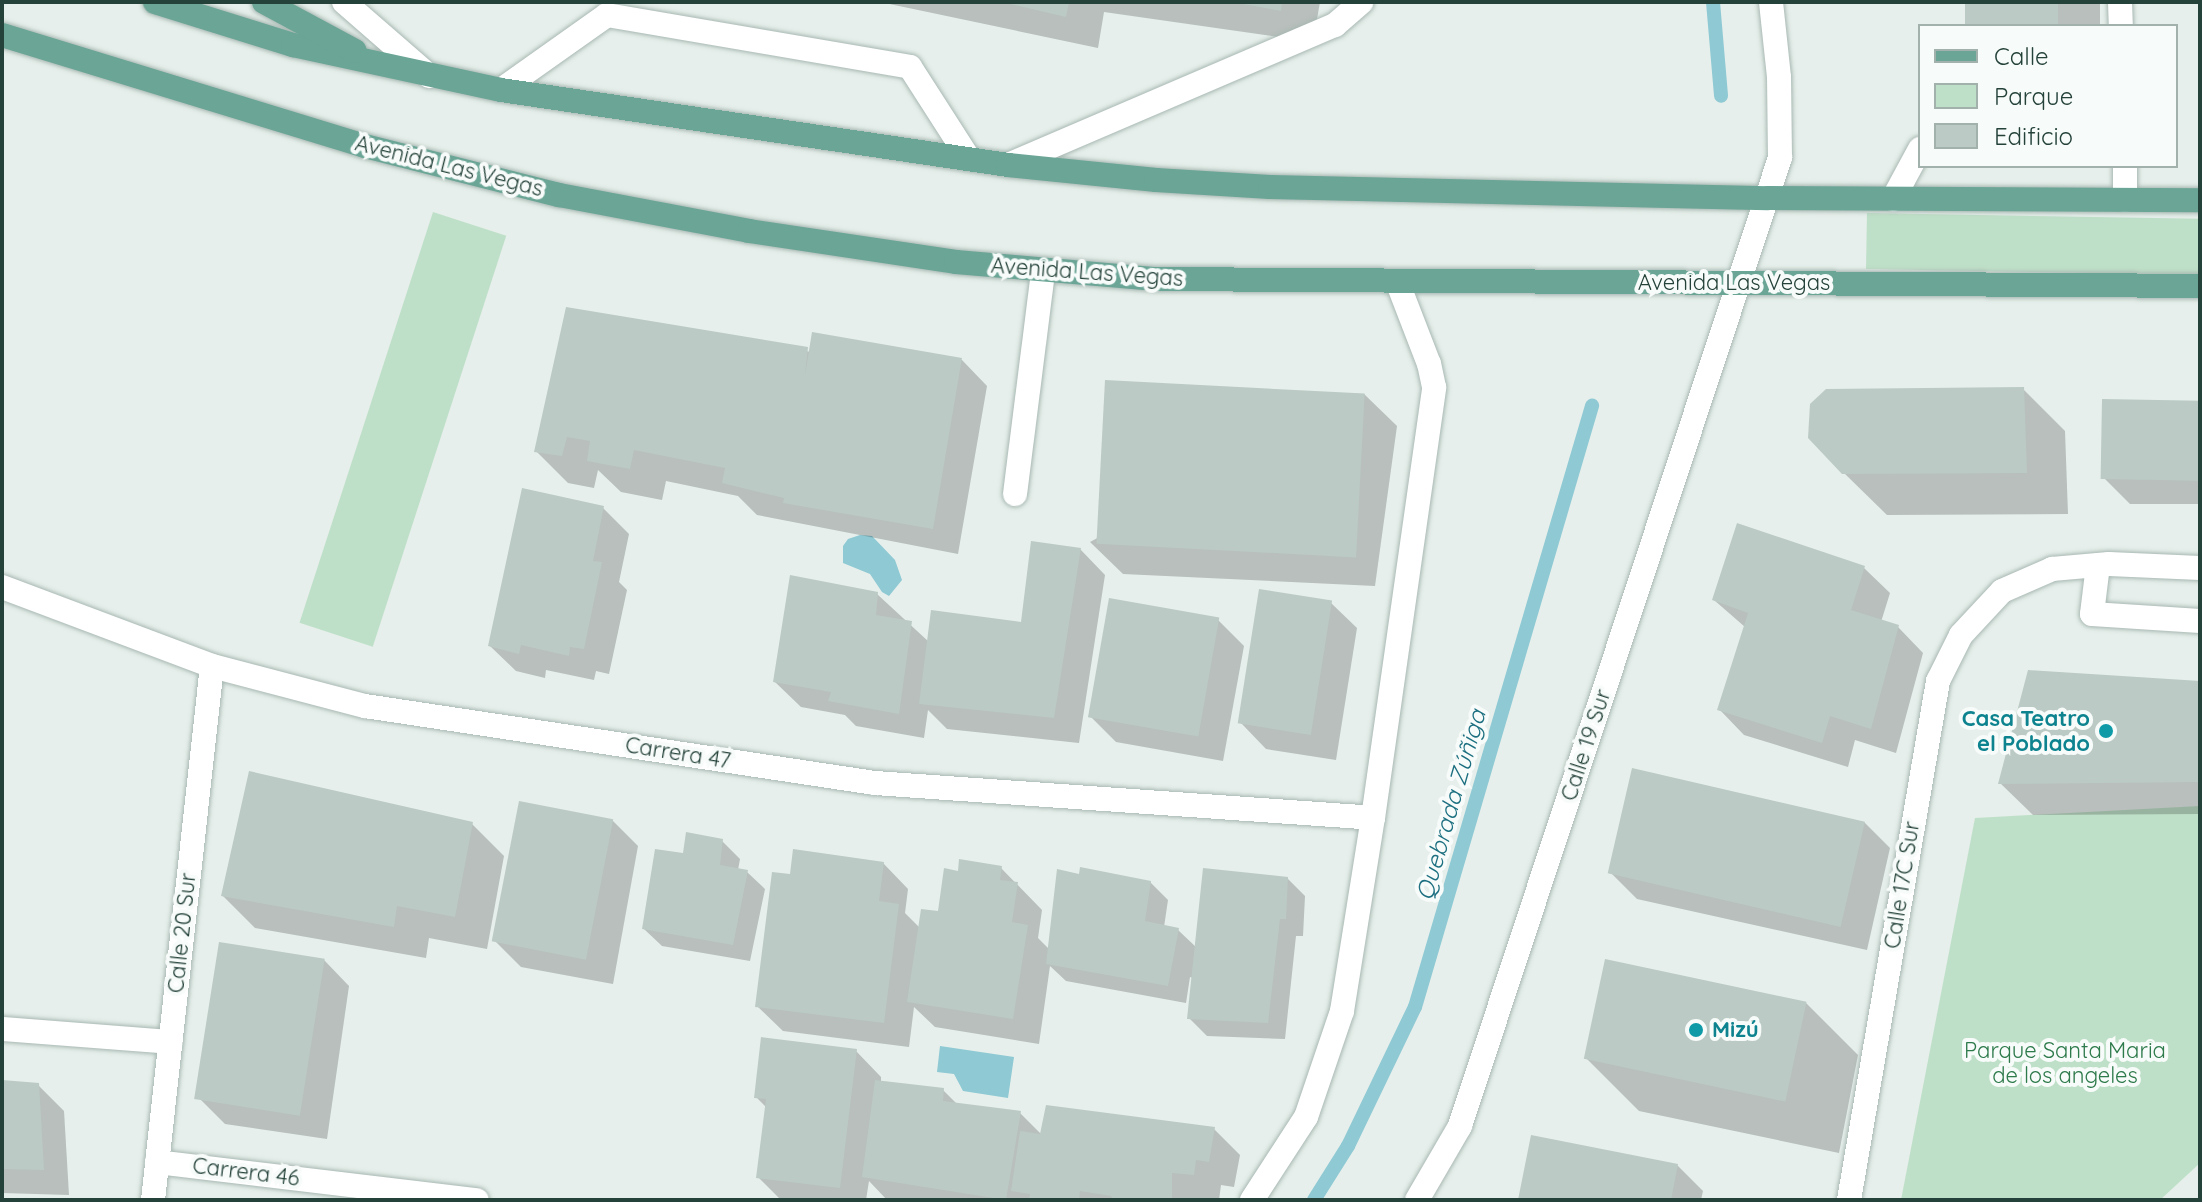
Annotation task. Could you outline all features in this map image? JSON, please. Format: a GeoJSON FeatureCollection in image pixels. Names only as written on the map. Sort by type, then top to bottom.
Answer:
{"type":"FeatureCollection","features":[{"type":"Feature","properties":{"kind":"main road"},"geometry":{"type":"LineString","coordinates":[[155,2],[293,45],[501,90],[1008,165],[1270,187],[1768,198],[2200,200]]}},
{"type":"Feature","properties":{"kind":"main road"},"geometry":{"type":"LineString","coordinates":[[264,2],[385,67]]}},
{"type":"Feature","properties":{"kind":"main road","name":"Avenida Las Vegas"},"geometry":{"type":"LineString","coordinates":[[2,35],[365,146],[559,195],[749,231],[1043,272],[1156,279],[2200,286]]}},
{"type":"Feature","properties":{"kind":"street"},"geometry":{"type":"LineString","coordinates":[[344,2],[429,76]]}},
{"type":"Feature","properties":{"kind":"street"},"geometry":{"type":"LineString","coordinates":[[1008,165],[1335,25],[1361,2]]}},
{"type":"Feature","properties":{"kind":"street","name":"Calle 19 Sur"},"geometry":{"type":"LineString","coordinates":[[1417,1200],[1460,1126],[1780,158],[1782,121],[1771,2]]}},
{"type":"Feature","properties":{"kind":"street"},"geometry":{"type":"LineString","coordinates":[[2120,2],[2121,24]]}},
{"type":"Feature","properties":{"kind":"street"},"geometry":{"type":"LineString","coordinates":[[501,90],[607,15],[910,67],[969,159]]}},
{"type":"Feature","properties":{"kind":"street"},"geometry":{"type":"LineString","coordinates":[[1893,199],[1918,153]]}},
{"type":"Feature","properties":{"kind":"street"},"geometry":{"type":"LineString","coordinates":[[2125,168],[2125,200]]}},
{"type":"Feature","properties":{"kind":"street"},"geometry":{"type":"LineString","coordinates":[[1015,494],[1043,272]]}},
{"type":"Feature","properties":{"kind":"street"},"geometry":{"type":"LineString","coordinates":[[1252,1200],[1306,1117],[1342,1011],[1373,818],[1434,387],[1429,364],[1397,281]]}},
{"type":"Feature","properties":{"kind":"street"},"geometry":{"type":"LineString","coordinates":[[2200,568],[2098,565],[2092,614],[2200,621]]}},
{"type":"Feature","properties":{"kind":"street","name":"Calle 17C Sur"},"geometry":{"type":"LineString","coordinates":[[1849,1200],[1938,681],[1961,635],[2002,591],[2052,569],[2098,565]]}},
{"type":"Feature","properties":{"kind":"street","name":"Carrera 47"},"geometry":{"type":"LineString","coordinates":[[2,587],[212,666],[365,706],[875,783],[1373,818]]}},
{"type":"Feature","properties":{"kind":"street","name":"Calle 20 Sur"},"geometry":{"type":"LineString","coordinates":[[153,1200],[212,666]]}},
{"type":"Feature","properties":{"kind":"street"},"geometry":{"type":"LineString","coordinates":[[2,1029],[170,1042]]}},
{"type":"Feature","properties":{"kind":"street","name":"Carrera 46"},"geometry":{"type":"LineString","coordinates":[[157,1162],[477,1200]]}},
{"type":"Feature","properties":{"kind":"green space"},"geometry":{"type":"Polygon","coordinates":[[[433,212],[506,236],[373,647],[300,623],[433,212]]]}},
{"type":"Feature","properties":{"kind":"green space"},"geometry":{"type":"Polygon","coordinates":[[[1867,213],[2200,219],[2199,275],[1866,269],[1867,213]]]}},
{"type":"Feature","properties":{"kind":"green space","name":"Parque Santa Maria de los angeles"},"geometry":{"type":"Polygon","coordinates":[[[2200,806],[2200,1163],[2160,1200],[1901,1200],[1975,818],[2200,806]]]}},
{"type":"Feature","properties":{"kind":"water"},"geometry":{"type":"Polygon","coordinates":[[[860,535],[872,536],[895,560],[902,580],[889,596],[882,592],[870,574],[843,563],[843,546],[848,539],[860,535]]]}},
{"type":"Feature","properties":{"kind":"water"},"geometry":{"type":"Polygon","coordinates":[[[940,1046],[1014,1057],[1008,1098],[963,1091],[954,1074],[937,1072],[940,1046]]]}},
{"type":"Feature","properties":{"kind":"building"},"geometry":{"type":"Polygon","coordinates":[[[1002,2],[1069,2],[1066,17],[1002,2]]]}},
{"type":"Feature","properties":{"kind":"building"},"geometry":{"type":"Polygon","coordinates":[[[1233,2],[1282,2],[1281,11],[1233,2]]]}},
{"type":"Feature","properties":{"kind":"building"},"geometry":{"type":"Polygon","coordinates":[[[1965,2],[2058,2],[2058,24],[1965,24],[1965,2]]]}},
{"type":"Feature","properties":{"kind":"building"},"geometry":{"type":"Polygon","coordinates":[[[566,307],[808,347],[805,375],[812,332],[962,358],[933,529],[783,503],[784,498],[722,483],[725,468],[634,450],[630,469],[587,461],[590,441],[567,437],[562,456],[534,452],[566,307]]]}},
{"type":"Feature","properties":{"kind":"building"},"geometry":{"type":"Polygon","coordinates":[[[1105,380],[1365,394],[1356,557],[1096,544],[1105,380]]]}},
{"type":"Feature","properties":{"kind":"building"},"geometry":{"type":"Polygon","coordinates":[[[2024,387],[2027,473],[1842,474],[1808,438],[1810,404],[1826,389],[2024,387]]]}},
{"type":"Feature","properties":{"kind":"building"},"geometry":{"type":"Polygon","coordinates":[[[2102,399],[2200,401],[2199,481],[2101,479],[2102,399]]]}},
{"type":"Feature","properties":{"kind":"building"},"geometry":{"type":"Polygon","coordinates":[[[522,488],[604,506],[593,561],[602,562],[584,649],[570,647],[569,656],[521,645],[519,654],[488,646],[522,488]]]}},
{"type":"Feature","properties":{"kind":"building"},"geometry":{"type":"Polygon","coordinates":[[[1737,523],[1865,566],[1851,610],[1899,625],[1871,729],[1830,716],[1822,743],[1717,710],[1748,613],[1712,600],[1737,523]]]}},
{"type":"Feature","properties":{"kind":"building"},"geometry":{"type":"Polygon","coordinates":[[[1031,541],[1081,548],[1054,718],[919,704],[931,610],[1021,622],[1031,541]]]}},
{"type":"Feature","properties":{"kind":"building"},"geometry":{"type":"Polygon","coordinates":[[[790,575],[878,592],[876,615],[912,621],[899,714],[828,701],[831,692],[773,682],[790,575]]]}},
{"type":"Feature","properties":{"kind":"building"},"geometry":{"type":"Polygon","coordinates":[[[1259,589],[1332,601],[1311,735],[1238,723],[1259,589]]]}},
{"type":"Feature","properties":{"kind":"building"},"geometry":{"type":"Polygon","coordinates":[[[1109,598],[1219,617],[1198,737],[1088,717],[1109,598]]]}},
{"type":"Feature","properties":{"kind":"building","name":"Casa Teatro el Poblado"},"geometry":{"type":"Polygon","coordinates":[[[2028,670],[2200,681],[2200,782],[1998,784],[2028,670]]]}},
{"type":"Feature","properties":{"kind":"building"},"geometry":{"type":"Polygon","coordinates":[[[1632,768],[1865,822],[1841,927],[1608,873],[1632,768]]]}},
{"type":"Feature","properties":{"kind":"building"},"geometry":{"type":"Polygon","coordinates":[[[249,771],[473,822],[455,917],[397,906],[394,927],[221,896],[249,771]]]}},
{"type":"Feature","properties":{"kind":"building"},"geometry":{"type":"Polygon","coordinates":[[[519,801],[613,819],[586,960],[492,941],[519,801]]]}},
{"type":"Feature","properties":{"kind":"building"},"geometry":{"type":"Polygon","coordinates":[[[686,832],[723,839],[720,865],[748,870],[733,945],[642,929],[655,849],[683,853],[686,832]]]}},
{"type":"Feature","properties":{"kind":"building"},"geometry":{"type":"Polygon","coordinates":[[[793,849],[884,862],[879,901],[899,904],[884,1023],[755,1007],[772,872],[790,874],[793,849]]]}},
{"type":"Feature","properties":{"kind":"building"},"geometry":{"type":"Polygon","coordinates":[[[959,859],[1002,866],[1000,880],[1018,882],[1012,922],[1028,925],[1013,1019],[907,1002],[921,909],[938,911],[944,868],[958,871],[959,859]]]}},
{"type":"Feature","properties":{"kind":"building"},"geometry":{"type":"Polygon","coordinates":[[[1080,867],[1151,881],[1145,921],[1179,928],[1168,986],[1046,964],[1057,869],[1079,874],[1080,867]]]}},
{"type":"Feature","properties":{"kind":"building"},"geometry":{"type":"Polygon","coordinates":[[[1203,868],[1288,877],[1286,919],[1280,919],[1268,1023],[1187,1019],[1203,868]]]}},
{"type":"Feature","properties":{"kind":"building"},"geometry":{"type":"Polygon","coordinates":[[[219,942],[325,959],[300,1116],[194,1099],[219,942]]]}},
{"type":"Feature","properties":{"kind":"building","name":"Mizú"},"geometry":{"type":"Polygon","coordinates":[[[1605,959],[1806,1002],[1785,1102],[1584,1059],[1605,959]]]}},
{"type":"Feature","properties":{"kind":"building"},"geometry":{"type":"Polygon","coordinates":[[[761,1037],[857,1049],[840,1188],[756,1178],[766,1099],[754,1098],[761,1037]]]}},
{"type":"Feature","properties":{"kind":"building"},"geometry":{"type":"Polygon","coordinates":[[[2,1080],[39,1083],[44,1170],[2,1169],[2,1080]]]}},
{"type":"Feature","properties":{"kind":"building"},"geometry":{"type":"Polygon","coordinates":[[[875,1080],[944,1088],[943,1101],[1021,1111],[1006,1200],[862,1177],[875,1080]]]}},
{"type":"Feature","properties":{"kind":"building"},"geometry":{"type":"Polygon","coordinates":[[[1046,1105],[1215,1127],[1209,1162],[1196,1160],[1194,1175],[1172,1173],[1172,1200],[1113,1200],[1111,1196],[1080,1191],[1079,1200],[1029,1200],[1030,1194],[1011,1191],[1020,1131],[1040,1134],[1046,1105]]]}},
{"type":"Feature","properties":{"kind":"building"},"geometry":{"type":"Polygon","coordinates":[[[1531,1135],[1678,1164],[1671,1200],[1518,1200],[1531,1135]]]}},
{"type":"Feature","properties":{"kind":"waterway","name":"Quebrada Zúñiga"},"geometry":{"type":"LineString","coordinates":[[1713,2],[1721,96]]}},
{"type":"Feature","properties":{"kind":"waterway","name":"Quebrada Zúñiga"},"geometry":{"type":"LineString","coordinates":[[1314,1200],[1348,1146],[1415,1007],[1592,406]]}},
{"type":"Feature","properties":{"kind":"place","name":"Casa Teatro el Poblado"},"geometry":{"type":"Point","coordinates":[2106,731]}},
{"type":"Feature","properties":{"kind":"place","name":"Mizú"},"geometry":{"type":"Point","coordinates":[1696,1030]}}]}
